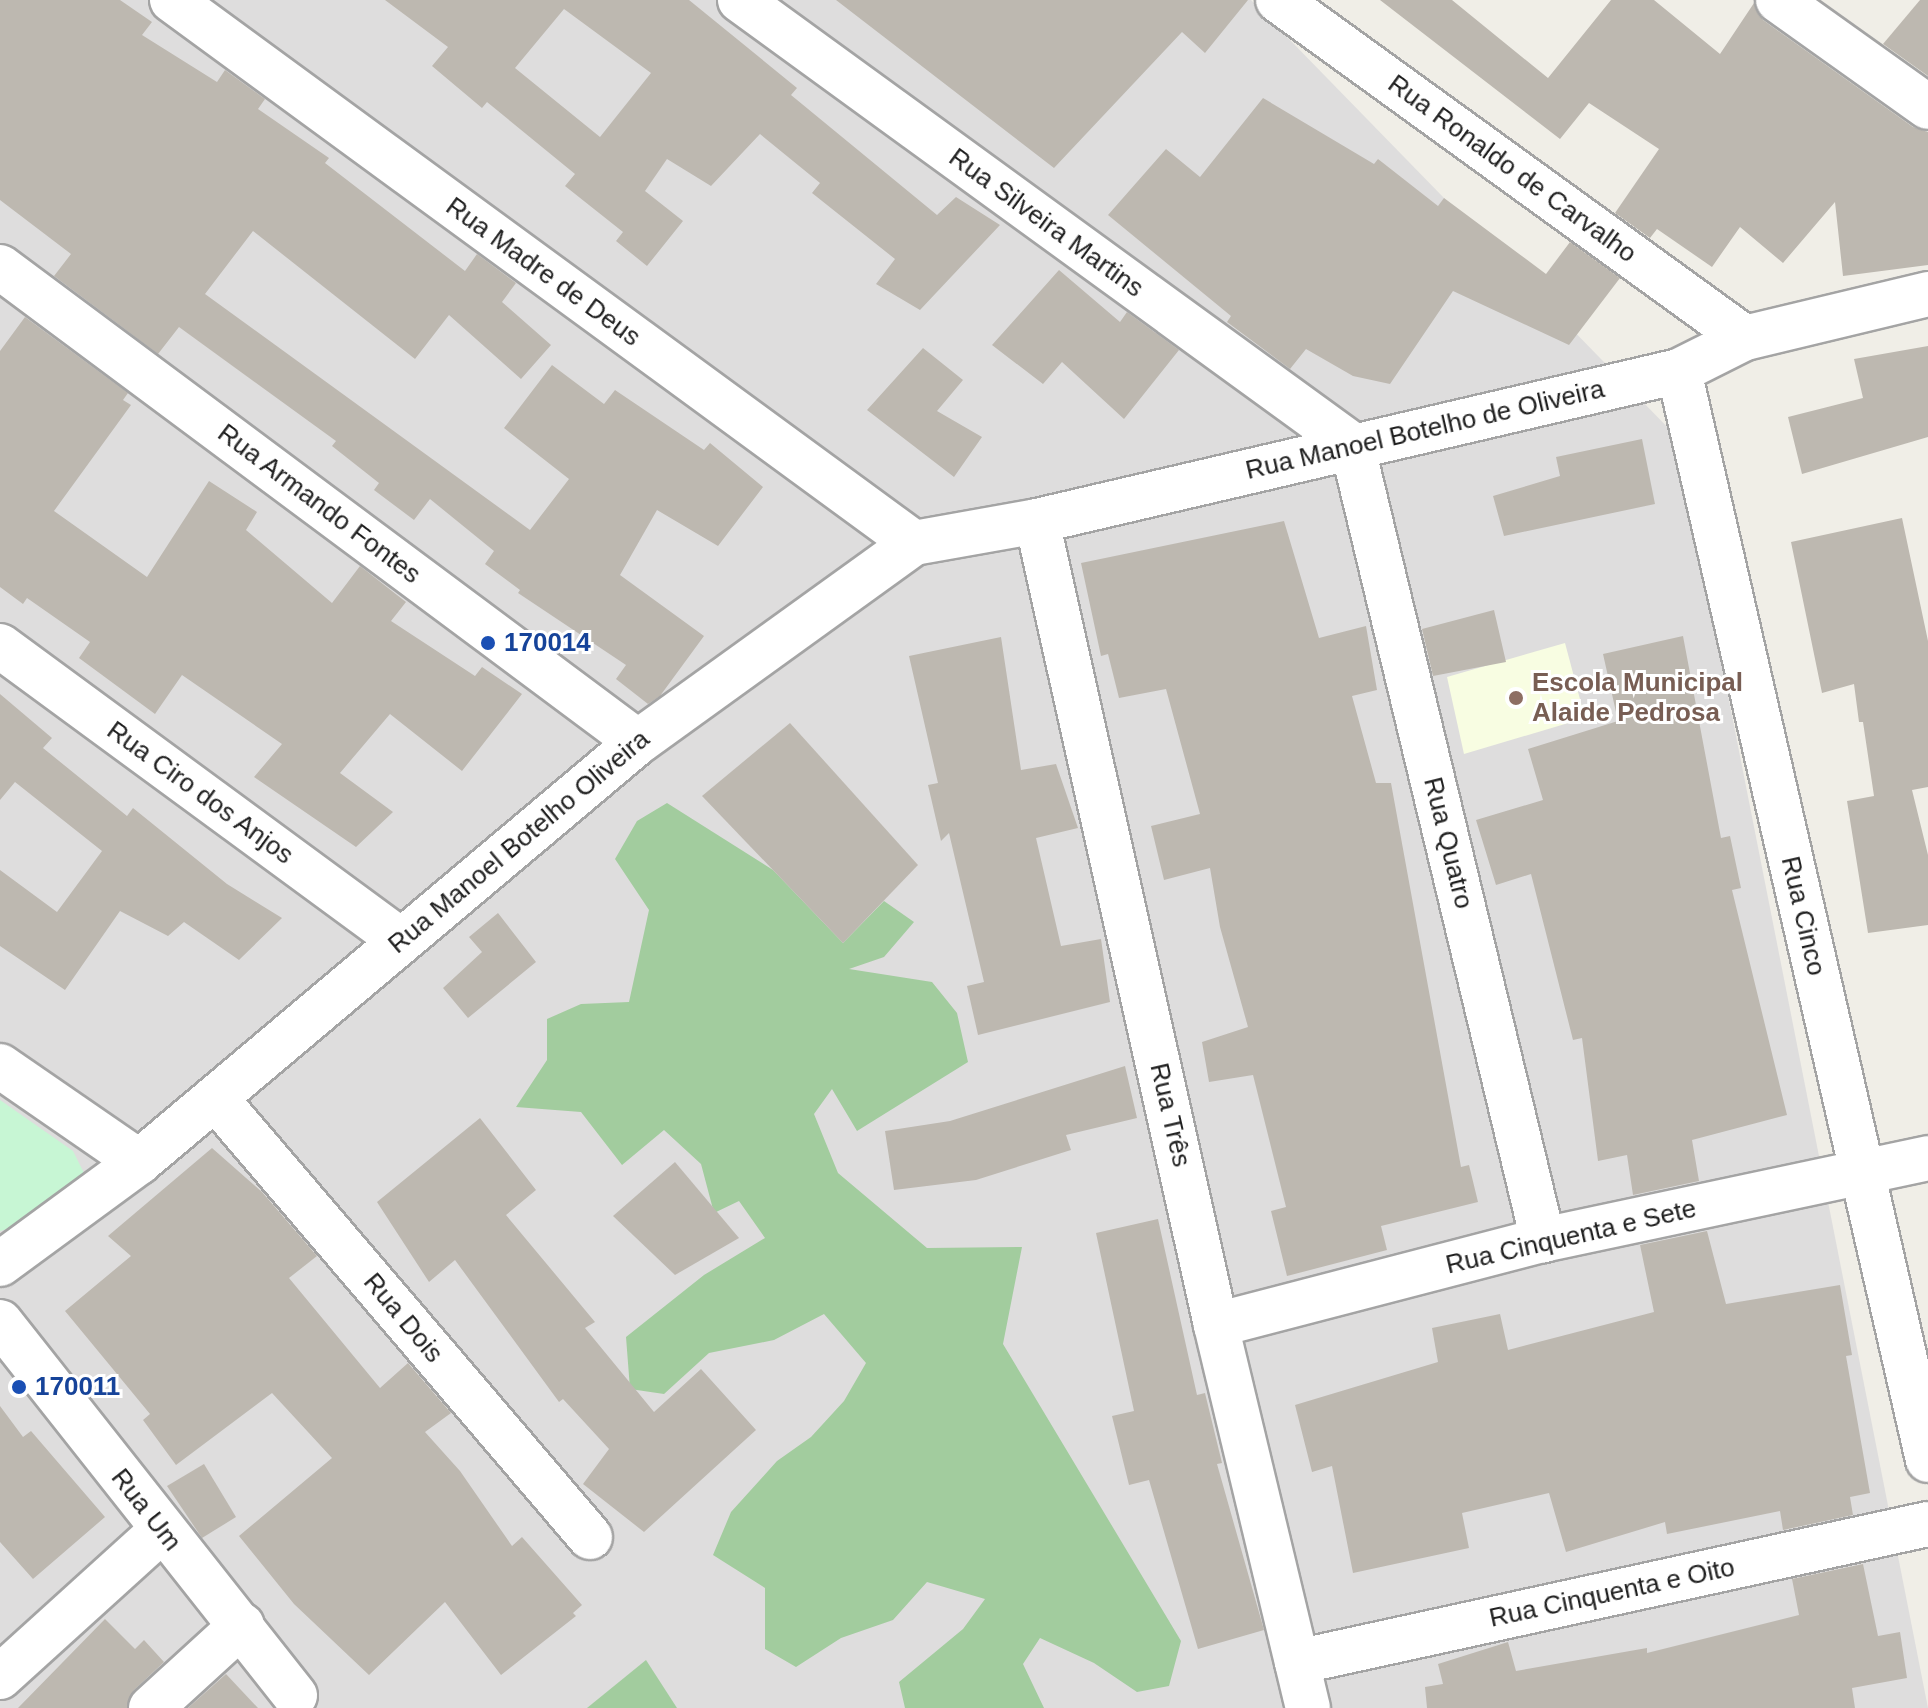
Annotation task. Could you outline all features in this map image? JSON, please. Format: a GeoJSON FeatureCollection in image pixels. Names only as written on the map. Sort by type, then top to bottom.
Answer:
{"type":"FeatureCollection","features":[{"type":"Feature","properties":{"kind":"street","name":"Rua Madre de Deus"},"geometry":{"type":"LineString","coordinates":[[172,0],[914,543]]}},
{"type":"Feature","properties":{"kind":"street","name":"Rua Silveira Martins"},"geometry":{"type":"LineString","coordinates":[[740,0],[1352,445]]}},
{"type":"Feature","properties":{"kind":"street","name":"Rua Ronaldo de Carvalho"},"geometry":{"type":"LineString","coordinates":[[1278,0],[1745,338]]}},
{"type":"Feature","properties":{"kind":"street"},"geometry":{"type":"LineString","coordinates":[[1778,0],[1823,13],[1928,107]]}},
{"type":"Feature","properties":{"kind":"street","name":"Rua Armando Fontes"},"geometry":{"type":"LineString","coordinates":[[0,267],[638,742]]}},
{"type":"Feature","properties":{"kind":"street","name":"Rua Manoel Botelho de Oliveira"},"geometry":{"type":"LineString","coordinates":[[914,543],[1037,521],[1679,371],[1745,338],[1928,294]]}},
{"type":"Feature","properties":{"kind":"street","name":"Rua Cinco"},"geometry":{"type":"LineString","coordinates":[[1679,371],[1928,1460]]}},
{"type":"Feature","properties":{"kind":"street","name":"Rua Quatro"},"geometry":{"type":"LineString","coordinates":[[1352,445],[1543,1240]]}},
{"type":"Feature","properties":{"kind":"street","name":"Rua Três"},"geometry":{"type":"LineString","coordinates":[[1037,521],[1216,1325],[1308,1708]]}},
{"type":"Feature","properties":{"kind":"street","name":"Rua Manoel Botelho Oliveira"},"geometry":{"type":"LineString","coordinates":[[139,1162],[638,742],[914,543]]}},
{"type":"Feature","properties":{"kind":"street","name":"Rua Ciro dos Anjos"},"geometry":{"type":"LineString","coordinates":[[0,646],[400,940]]}},
{"type":"Feature","properties":{"kind":"street"},"geometry":{"type":"LineString","coordinates":[[0,1066],[139,1162],[0,1264]]}},
{"type":"Feature","properties":{"kind":"street","name":"Rua Dois"},"geometry":{"type":"LineString","coordinates":[[216,1099],[590,1537]]}},
{"type":"Feature","properties":{"kind":"street","name":"Rua Cinquenta e Sete"},"geometry":{"type":"LineString","coordinates":[[1216,1325],[1543,1240],[1928,1158]]}},
{"type":"Feature","properties":{"kind":"street","name":"Rua Um"},"geometry":{"type":"LineString","coordinates":[[0,1322],[161,1531],[242,1625],[295,1695]]}},
{"type":"Feature","properties":{"kind":"street","name":"Rua Cinquenta e Oito"},"geometry":{"type":"LineString","coordinates":[[1297,1662],[1928,1524]]}},
{"type":"Feature","properties":{"kind":"street"},"geometry":{"type":"LineString","coordinates":[[0,1677],[161,1531]]}},
{"type":"Feature","properties":{"kind":"street"},"geometry":{"type":"LineString","coordinates":[[151,1708],[242,1625]]}},
{"type":"Feature","properties":{"kind":"shaded area"},"geometry":{"type":"Polygon","coordinates":[[[0,0],[1251,0],[1677,437],[1928,1708],[0,1708],[0,0]]]}},
{"type":"Feature","properties":{"kind":"shaded area","name":"Escola Municipal Alaide Pedrosa"},"geometry":{"type":"Polygon","coordinates":[[[1565,643],[1585,718],[1464,754],[1447,677],[1565,643]]]}},
{"type":"Feature","properties":{"kind":"green space"},"geometry":{"type":"Polygon","coordinates":[[[667,803],[773,870],[843,943],[884,901],[914,922],[884,957],[849,969],[932,982],[957,1013],[968,1062],[857,1131],[832,1089],[814,1114],[838,1173],[927,1248],[1022,1247],[1003,1344],[1181,1641],[1169,1686],[1137,1692],[1094,1663],[1040,1638],[1023,1664],[1044,1708],[905,1708],[899,1682],[963,1629],[985,1599],[927,1582],[893,1620],[841,1638],[796,1667],[765,1649],[765,1588],[713,1555],[731,1512],[777,1461],[811,1437],[844,1401],[866,1363],[824,1314],[774,1340],[709,1353],[664,1394],[630,1389],[626,1337],[704,1275],[765,1238],[739,1201],[714,1213],[701,1164],[664,1130],[622,1165],[581,1112],[516,1107],[547,1060],[547,1019],[581,1004],[629,1002],[649,910],[615,859],[637,821],[667,803]]]}},
{"type":"Feature","properties":{"kind":"green space"},"geometry":{"type":"Polygon","coordinates":[[[0,1100],[73,1151],[84,1173],[66,1197],[37,1221],[0,1231],[0,1100]]]}},
{"type":"Feature","properties":{"kind":"green space"},"geometry":{"type":"Polygon","coordinates":[[[646,1660],[677,1708],[587,1708],[646,1660]]]}},
{"type":"Feature","properties":{"kind":"building"},"geometry":{"type":"Polygon","coordinates":[[[0,0],[120,0],[152,22],[142,35],[217,82],[225,70],[265,99],[258,109],[329,158],[325,163],[465,271],[477,254],[516,283],[502,302],[551,345],[521,379],[449,315],[415,359],[253,231],[205,294],[530,530],[569,479],[504,428],[552,365],[604,404],[615,390],[704,450],[710,443],[763,487],[718,546],[657,510],[620,575],[704,636],[660,696],[648,704],[616,679],[626,665],[518,593],[520,590],[485,564],[494,551],[430,499],[414,520],[374,490],[379,483],[332,446],[336,441],[179,327],[158,354],[54,276],[71,254],[0,200],[0,0]]]}},
{"type":"Feature","properties":{"kind":"building"},"geometry":{"type":"Polygon","coordinates":[[[385,0],[689,0],[797,88],[791,95],[937,215],[956,197],[1000,225],[920,310],[876,284],[895,259],[812,193],[820,183],[760,134],[711,186],[667,159],[645,191],[683,221],[647,266],[616,241],[623,232],[565,186],[575,174],[487,102],[482,108],[432,66],[448,47],[385,0]],[[564,9],[515,68],[600,137],[651,73],[564,9]]]}},
{"type":"Feature","properties":{"kind":"building"},"geometry":{"type":"Polygon","coordinates":[[[836,0],[1248,0],[1205,53],[1182,32],[1054,168],[836,0]]]}},
{"type":"Feature","properties":{"kind":"building"},"geometry":{"type":"Polygon","coordinates":[[[1380,0],[1452,0],[1548,78],[1611,0],[1654,0],[1720,54],[1754,3],[1763,20],[1913,127],[1928,132],[1928,265],[1843,276],[1835,202],[1783,263],[1740,227],[1712,267],[1657,229],[1650,238],[1615,213],[1659,149],[1589,103],[1560,139],[1380,0]]]}},
{"type":"Feature","properties":{"kind":"building"},"geometry":{"type":"Polygon","coordinates":[[[1920,0],[1928,0],[1928,76],[1883,44],[1920,0]]]}},
{"type":"Feature","properties":{"kind":"building"},"geometry":{"type":"Polygon","coordinates":[[[1263,98],[1374,164],[1378,159],[1438,206],[1444,198],[1546,274],[1570,242],[1620,278],[1569,345],[1453,291],[1390,384],[1353,376],[1306,349],[1290,369],[1227,322],[1231,316],[1108,215],[1166,149],[1200,177],[1263,98]]]}},
{"type":"Feature","properties":{"kind":"building"},"geometry":{"type":"Polygon","coordinates":[[[1059,270],[1120,322],[1127,312],[1179,350],[1124,419],[1062,362],[1043,384],[992,345],[1059,270]]]}},
{"type":"Feature","properties":{"kind":"building"},"geometry":{"type":"Polygon","coordinates":[[[25,317],[128,393],[123,400],[131,405],[54,511],[147,577],[209,481],[257,512],[246,530],[332,603],[360,566],[406,602],[391,621],[475,676],[482,667],[522,694],[462,771],[390,714],[340,773],[393,812],[356,847],[254,777],[282,744],[182,675],[155,714],[79,658],[90,642],[27,598],[23,604],[0,587],[0,351],[25,317]]]}},
{"type":"Feature","properties":{"kind":"building"},"geometry":{"type":"Polygon","coordinates":[[[1928,346],[1928,437],[1802,474],[1788,417],[1863,398],[1854,359],[1928,346]]]}},
{"type":"Feature","properties":{"kind":"building"},"geometry":{"type":"Polygon","coordinates":[[[923,348],[963,380],[937,411],[982,437],[954,477],[867,410],[923,348]]]}},
{"type":"Feature","properties":{"kind":"building"},"geometry":{"type":"Polygon","coordinates":[[[1642,439],[1655,504],[1504,536],[1493,496],[1560,476],[1556,457],[1642,439]]]}},
{"type":"Feature","properties":{"kind":"building"},"geometry":{"type":"Polygon","coordinates":[[[1902,518],[1928,641],[1928,787],[1912,790],[1928,855],[1928,925],[1868,933],[1847,801],[1874,796],[1863,722],[1859,722],[1854,684],[1822,693],[1791,542],[1902,518]]]}},
{"type":"Feature","properties":{"kind":"building"},"geometry":{"type":"Polygon","coordinates":[[[1284,521],[1319,638],[1366,626],[1377,690],[1352,696],[1376,783],[1391,783],[1461,1167],[1469,1165],[1478,1202],[1381,1226],[1387,1250],[1287,1276],[1271,1211],[1286,1207],[1253,1075],[1209,1082],[1202,1042],[1248,1027],[1220,927],[1210,868],[1164,880],[1151,826],[1200,814],[1166,689],[1119,698],[1108,654],[1101,656],[1081,563],[1284,521]]]}},
{"type":"Feature","properties":{"kind":"building"},"geometry":{"type":"Polygon","coordinates":[[[1494,610],[1506,662],[1433,676],[1422,629],[1494,610]]]}},
{"type":"Feature","properties":{"kind":"building"},"geometry":{"type":"Polygon","coordinates":[[[1683,636],[1721,838],[1730,836],[1741,888],[1732,890],[1787,1115],[1692,1140],[1699,1181],[1633,1195],[1627,1155],[1598,1161],[1582,1038],[1573,1040],[1531,874],[1496,885],[1476,820],[1543,800],[1528,749],[1618,721],[1603,654],[1683,636]]]}},
{"type":"Feature","properties":{"kind":"building"},"geometry":{"type":"Polygon","coordinates":[[[1001,637],[1021,770],[1056,764],[1078,828],[1036,838],[1061,946],[1101,939],[1110,1002],[978,1035],[967,986],[984,982],[949,833],[941,841],[928,785],[938,783],[909,656],[1001,637]]]}},
{"type":"Feature","properties":{"kind":"building"},"geometry":{"type":"Polygon","coordinates":[[[0,694],[52,738],[43,748],[127,816],[133,808],[227,884],[282,918],[239,960],[184,922],[168,936],[120,911],[65,990],[0,946],[0,870],[57,912],[102,851],[15,782],[0,800],[0,694]]]}},
{"type":"Feature","properties":{"kind":"building"},"geometry":{"type":"Polygon","coordinates":[[[790,723],[918,865],[843,943],[702,796],[790,723]]]}},
{"type":"Feature","properties":{"kind":"building"},"geometry":{"type":"Polygon","coordinates":[[[498,913],[536,962],[468,1018],[443,988],[482,952],[469,937],[498,913]]]}},
{"type":"Feature","properties":{"kind":"building"},"geometry":{"type":"Polygon","coordinates":[[[1125,1066],[1137,1118],[1066,1135],[1071,1150],[976,1180],[894,1190],[885,1131],[950,1121],[1125,1066]]]}},
{"type":"Feature","properties":{"kind":"building"},"geometry":{"type":"Polygon","coordinates":[[[480,1118],[536,1190],[506,1215],[595,1322],[585,1328],[654,1412],[701,1369],[756,1430],[644,1532],[583,1484],[609,1449],[563,1399],[559,1402],[455,1260],[429,1282],[377,1202],[480,1118]]]}},
{"type":"Feature","properties":{"kind":"building"},"geometry":{"type":"Polygon","coordinates":[[[212,1148],[262,1192],[317,1256],[289,1278],[380,1388],[408,1363],[451,1413],[425,1432],[460,1471],[512,1546],[522,1537],[582,1605],[573,1613],[576,1616],[501,1675],[445,1602],[369,1675],[294,1604],[239,1536],[332,1458],[272,1393],[176,1465],[143,1420],[150,1414],[65,1311],[131,1256],[108,1236],[212,1148]]]}},
{"type":"Feature","properties":{"kind":"building"},"geometry":{"type":"Polygon","coordinates":[[[675,1162],[739,1238],[675,1275],[613,1216],[675,1162]]]}},
{"type":"Feature","properties":{"kind":"building"},"geometry":{"type":"Polygon","coordinates":[[[1158,1219],[1197,1395],[1205,1393],[1222,1463],[1217,1464],[1264,1630],[1198,1649],[1149,1480],[1129,1485],[1112,1416],[1134,1411],[1096,1233],[1158,1219]]]}},
{"type":"Feature","properties":{"kind":"building"},"geometry":{"type":"Polygon","coordinates":[[[1707,1231],[1726,1304],[1840,1285],[1852,1355],[1846,1356],[1870,1493],[1850,1497],[1853,1515],[1783,1530],[1780,1511],[1667,1534],[1665,1522],[1566,1552],[1549,1493],[1462,1513],[1469,1548],[1353,1573],[1332,1466],[1312,1472],[1295,1405],[1438,1362],[1432,1328],[1500,1314],[1508,1350],[1654,1312],[1640,1245],[1707,1231]]]}},
{"type":"Feature","properties":{"kind":"building"},"geometry":{"type":"Polygon","coordinates":[[[0,1406],[23,1437],[31,1431],[105,1517],[33,1579],[0,1542],[0,1406]]]}},
{"type":"Feature","properties":{"kind":"building"},"geometry":{"type":"Polygon","coordinates":[[[204,1464],[236,1517],[202,1538],[167,1486],[204,1464]]]}},
{"type":"Feature","properties":{"kind":"building"},"geometry":{"type":"Polygon","coordinates":[[[1863,1564],[1878,1636],[1900,1632],[1907,1678],[1852,1688],[1855,1708],[1427,1708],[1425,1687],[1443,1684],[1438,1664],[1508,1642],[1516,1671],[1647,1648],[1647,1653],[1799,1615],[1792,1579],[1863,1564]]]}},
{"type":"Feature","properties":{"kind":"building"},"geometry":{"type":"Polygon","coordinates":[[[105,1619],[135,1649],[144,1640],[164,1662],[134,1690],[127,1708],[18,1708],[105,1619]]]}},
{"type":"Feature","properties":{"kind":"building"},"geometry":{"type":"Polygon","coordinates":[[[226,1674],[258,1708],[188,1708],[226,1674]]]}},
{"type":"Feature","properties":{"kind":"place","name":"170014"},"geometry":{"type":"Point","coordinates":[488,643]}},
{"type":"Feature","properties":{"kind":"place","name":"Escola Municipal Alaide Pedrosa"},"geometry":{"type":"Point","coordinates":[1516,698]}},
{"type":"Feature","properties":{"kind":"place","name":"170011"},"geometry":{"type":"Point","coordinates":[19,1387]}}]}
